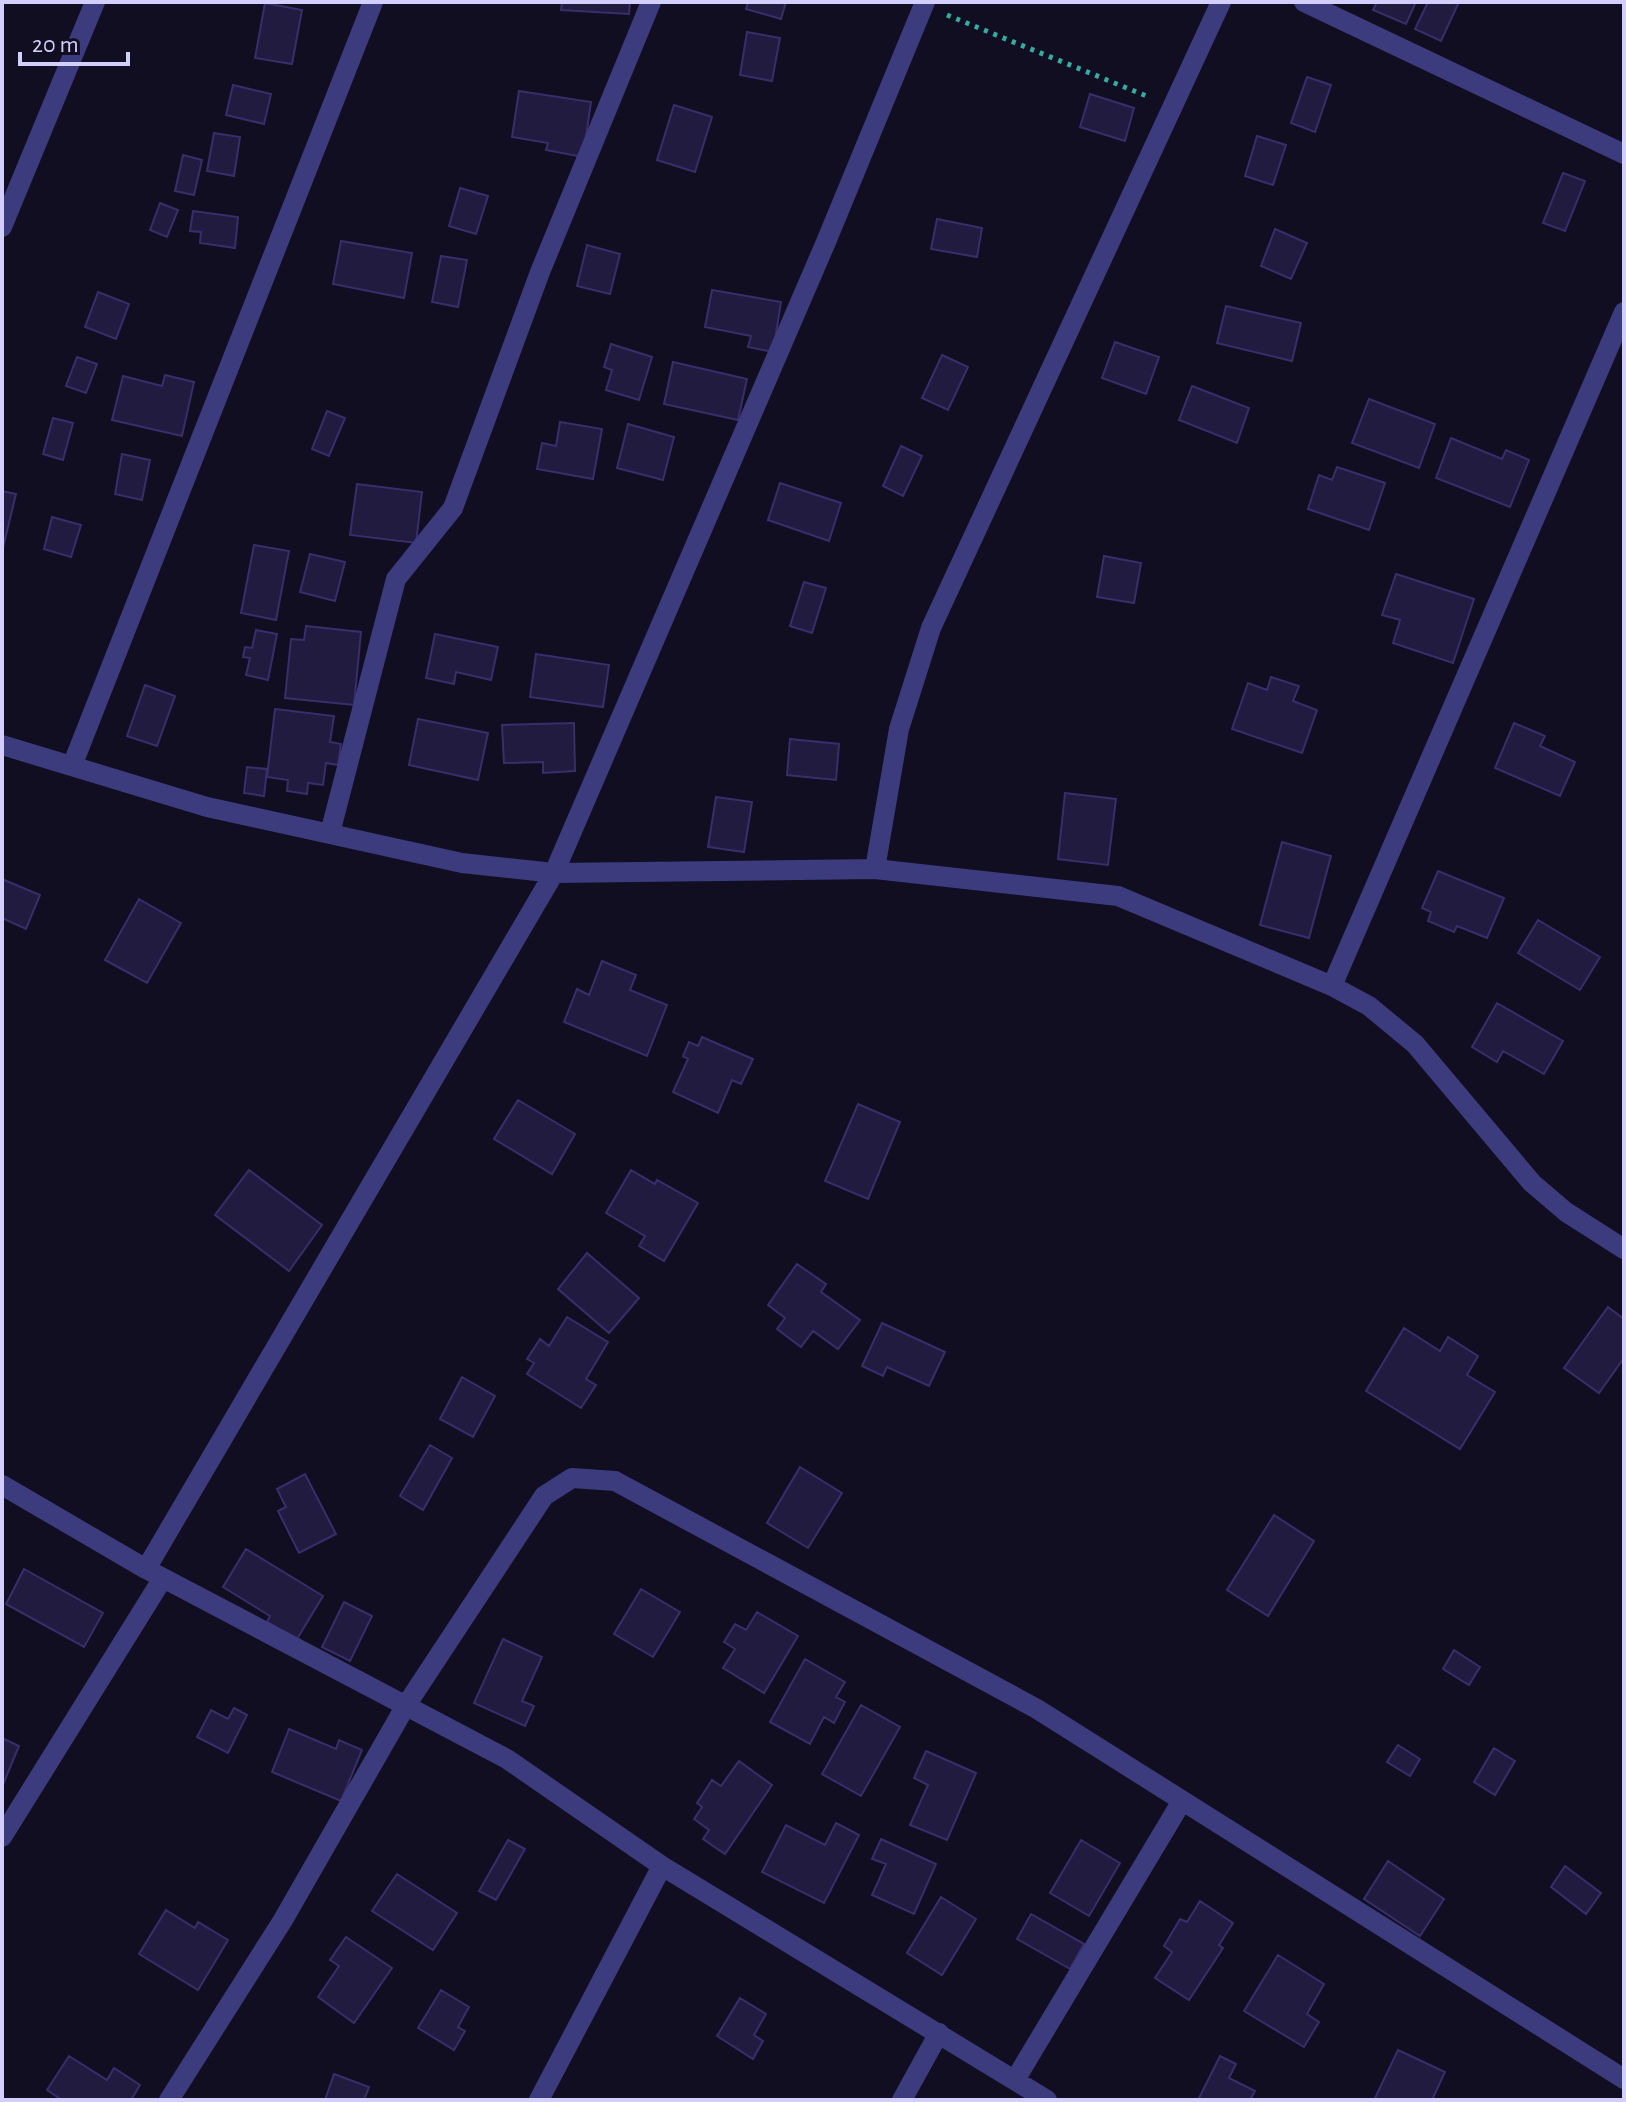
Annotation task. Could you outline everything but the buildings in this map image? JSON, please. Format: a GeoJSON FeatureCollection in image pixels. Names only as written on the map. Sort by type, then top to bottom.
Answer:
{"type":"FeatureCollection","features":[{"type":"Feature","properties":{"kind":"street"},"geometry":{"type":"LineString","coordinates":[[2,227],[95,2]]}},
{"type":"Feature","properties":{"kind":"street"},"geometry":{"type":"LineString","coordinates":[[72,766],[373,2]]}},
{"type":"Feature","properties":{"kind":"street"},"geometry":{"type":"LineString","coordinates":[[330,833],[396,579],[453,508],[540,272],[651,2]]}},
{"type":"Feature","properties":{"kind":"street"},"geometry":{"type":"LineString","coordinates":[[875,869],[899,729],[931,628],[1221,2]]}},
{"type":"Feature","properties":{"kind":"street"},"geometry":{"type":"LineString","coordinates":[[1304,2],[1624,154]]}},
{"type":"Feature","properties":{"kind":"street"},"geometry":{"type":"LineString","coordinates":[[2,1837],[554,873],[826,242],[924,4]]}},
{"type":"Feature","properties":{"kind":"street"},"geometry":{"type":"LineString","coordinates":[[1332,986],[1624,312]]}},
{"type":"Feature","properties":{"kind":"street"},"geometry":{"type":"LineString","coordinates":[[2,745],[207,807],[462,863],[554,873],[875,869],[1118,896],[1332,986],[1369,1006],[1415,1044],[1532,1183],[1566,1212],[1624,1249]]}},
{"type":"Feature","properties":{"kind":"street"},"geometry":{"type":"LineString","coordinates":[[169,2100],[283,1920],[405,1707],[544,1496],[572,1478],[615,1481],[1037,1709],[1624,2079]]}},
{"type":"Feature","properties":{"kind":"street"},"geometry":{"type":"LineString","coordinates":[[2,1485],[155,1574],[507,1759],[662,1866],[1047,2100]]}},
{"type":"Feature","properties":{"kind":"street"},"geometry":{"type":"LineString","coordinates":[[1015,2080],[1182,1801]]}},
{"type":"Feature","properties":{"kind":"street"},"geometry":{"type":"LineString","coordinates":[[539,2100],[662,1866]]}},
{"type":"Feature","properties":{"kind":"street"},"geometry":{"type":"LineString","coordinates":[[902,2100],[939,2033]]}},
{"type":"Feature","properties":{"kind":"path"},"geometry":{"type":"LineString","coordinates":[[924,4],[1172,107]]}}]}
